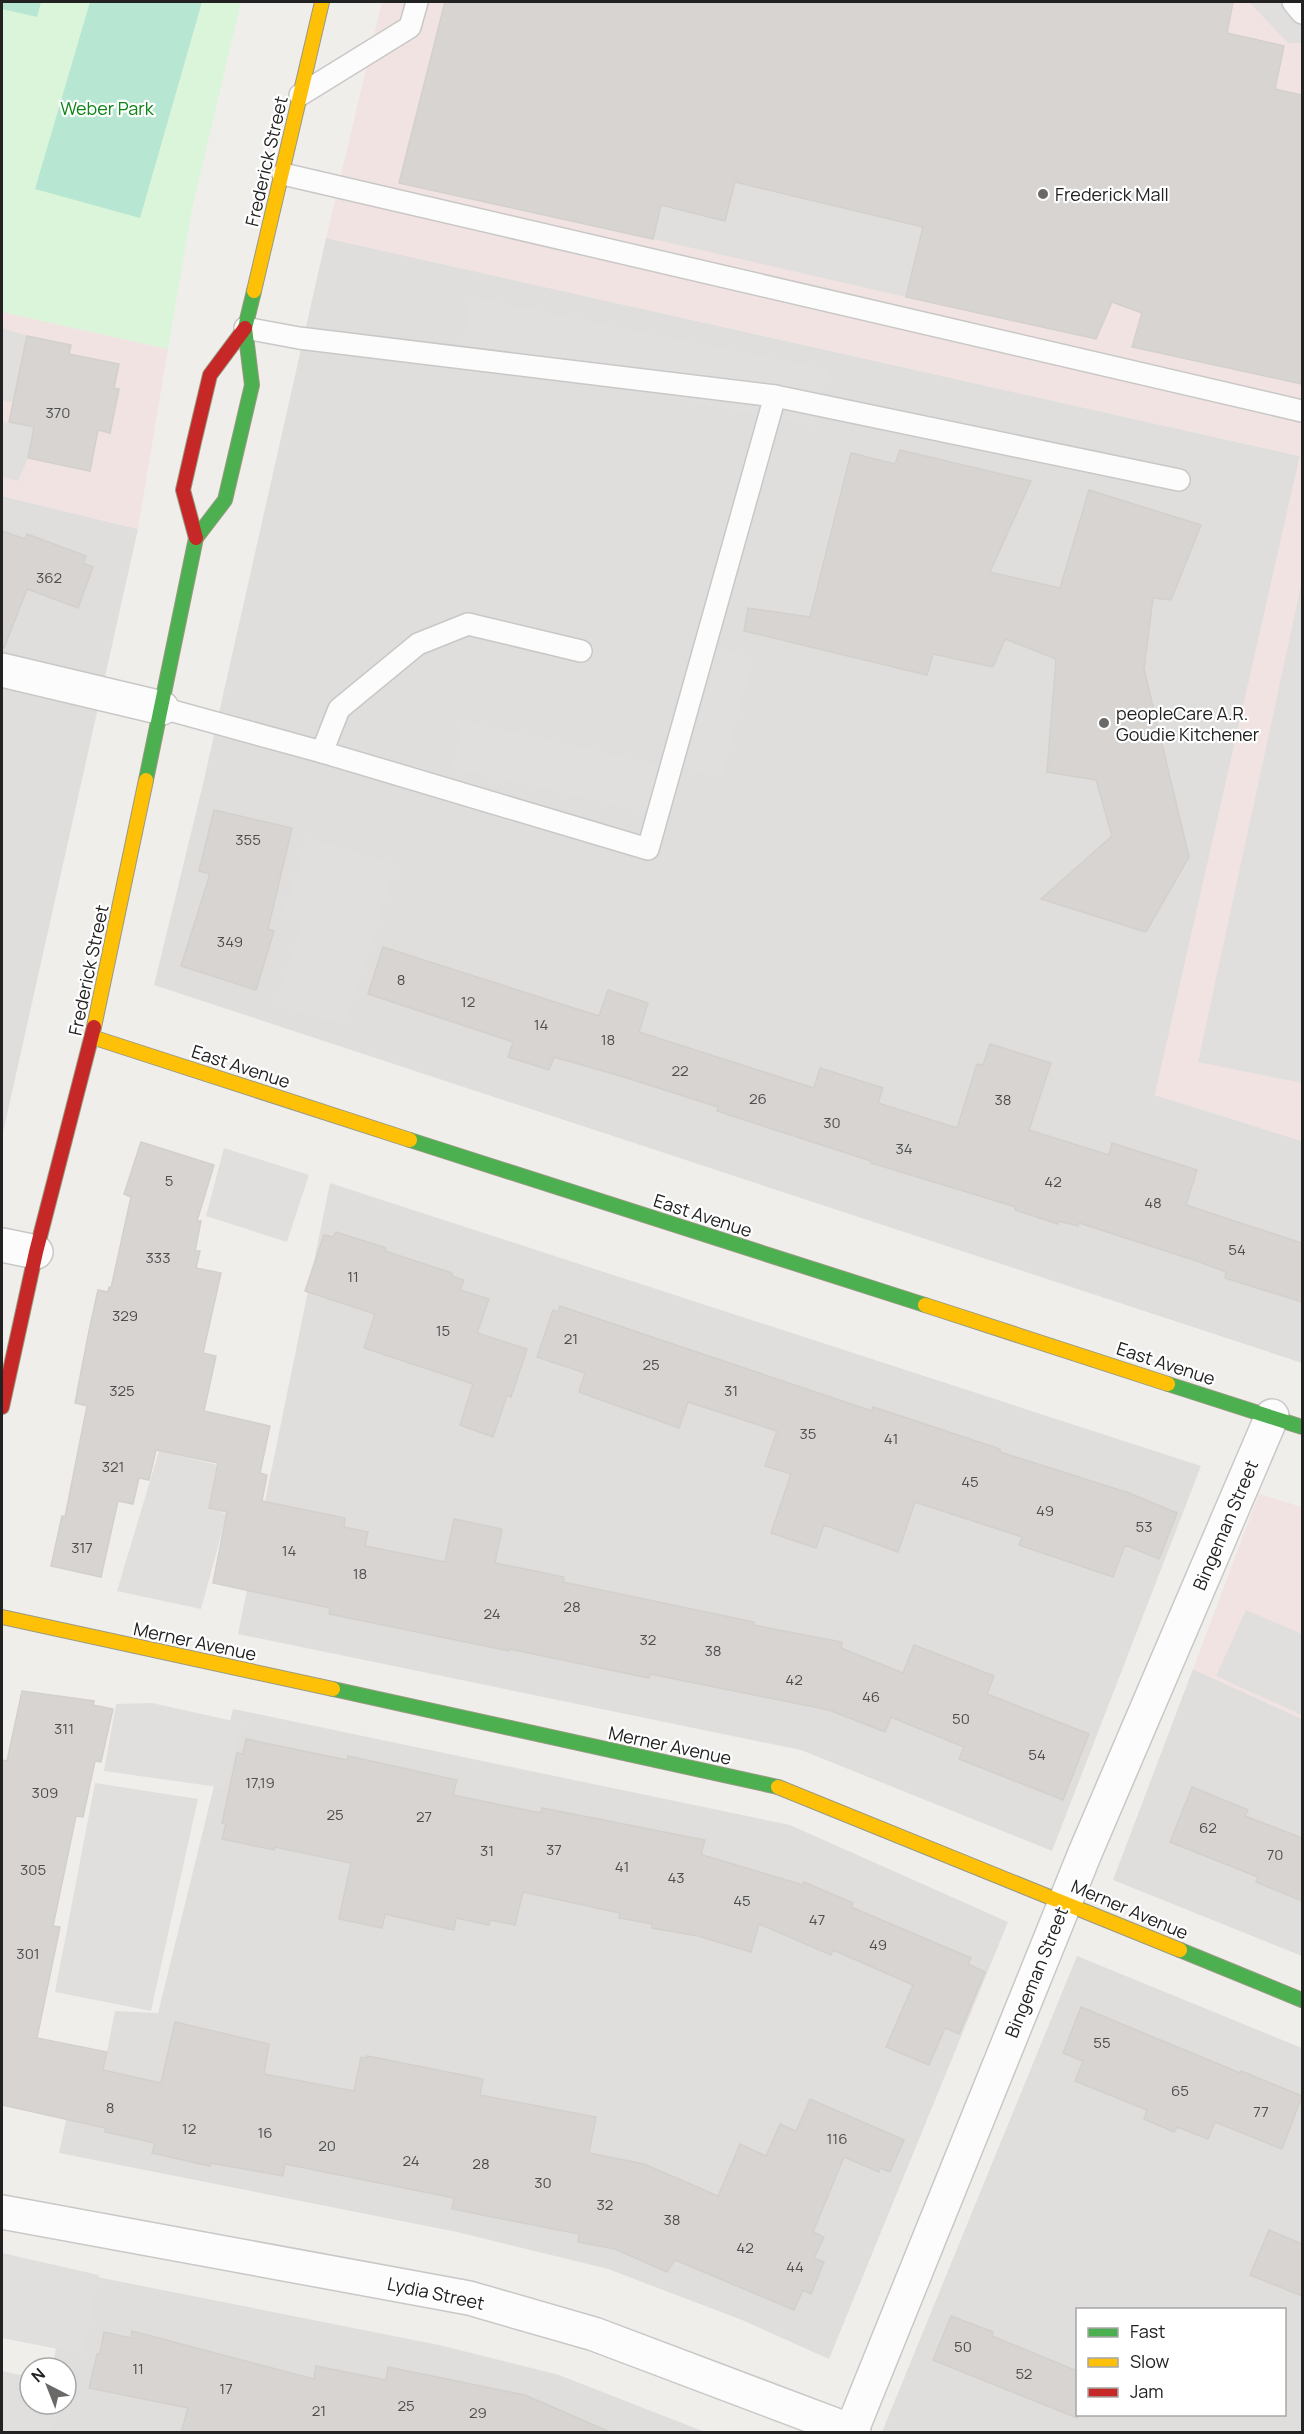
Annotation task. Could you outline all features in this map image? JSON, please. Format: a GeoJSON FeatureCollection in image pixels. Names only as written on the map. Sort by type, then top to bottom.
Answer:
{"type":"FeatureCollection","features":[{"type":"Feature","properties":{"kind":"street","name":"Frederick Street"},"geometry":{"type":"LineString","coordinates":[[196,538],[183,490],[185,481],[210,375],[244,328],[283,174],[322,2]]}},
{"type":"Feature","properties":{"kind":"street","name":"Frederick Street"},"geometry":{"type":"LineString","coordinates":[[2,1407],[36,1252],[92,1037],[196,538],[225,500],[252,385],[244,328]]}},
{"type":"Feature","properties":{"kind":"street"},"geometry":{"type":"LineString","coordinates":[[2,670],[162,708]]}},
{"type":"Feature","properties":{"kind":"street","name":"East Avenue"},"geometry":{"type":"LineString","coordinates":[[92,1037],[1302,1427]]}},
{"type":"Feature","properties":{"kind":"street"},"geometry":{"type":"LineString","coordinates":[[2,1245],[36,1252]]}},
{"type":"Feature","properties":{"kind":"street","name":"Bingeman Street"},"geometry":{"type":"LineString","coordinates":[[852,2432],[1065,1902],[1272,1416]]}},
{"type":"Feature","properties":{"kind":"street","name":"Merner Avenue"},"geometry":{"type":"LineString","coordinates":[[2,1617],[775,1786],[1065,1902],[1302,2001]]}},
{"type":"Feature","properties":{"kind":"street","name":"Lydia Street"},"geometry":{"type":"LineString","coordinates":[[2,2212],[469,2298],[594,2334],[852,2432]]}},
{"type":"Feature","properties":{"kind":"lane"},"geometry":{"type":"LineString","coordinates":[[300,96],[410,27],[417,2]]}},
{"type":"Feature","properties":{"kind":"lane"},"geometry":{"type":"LineString","coordinates":[[1293,2],[1302,13]]}},
{"type":"Feature","properties":{"kind":"lane"},"geometry":{"type":"LineString","coordinates":[[283,174],[1302,411]]}},
{"type":"Feature","properties":{"kind":"lane"},"geometry":{"type":"LineString","coordinates":[[244,328],[299,338],[774,396],[1179,480]]}},
{"type":"Feature","properties":{"kind":"lane"},"geometry":{"type":"LineString","coordinates":[[162,708],[322,752],[648,849],[774,396]]}},
{"type":"Feature","properties":{"kind":"lane"},"geometry":{"type":"LineString","coordinates":[[322,752],[339,709],[418,644],[468,624],[581,651]]}},
{"type":"Feature","properties":{"kind":"shaded area","name":"Frederick Mall"},"geometry":{"type":"Polygon","coordinates":[[[382,2],[1302,2],[1302,1141],[1155,1095],[1300,456],[326,238],[382,2]]]}},
{"type":"Feature","properties":{"kind":"shaded area"},"geometry":{"type":"Polygon","coordinates":[[[1249,2],[1302,2],[1302,43],[1288,43],[1249,2]]]}},
{"type":"Feature","properties":{"kind":"shaded area"},"geometry":{"type":"Polygon","coordinates":[[[735,182],[923,227],[906,297],[653,239],[661,205],[725,221],[735,182]]]}},
{"type":"Feature","properties":{"kind":"shaded area"},"geometry":{"type":"Polygon","coordinates":[[[326,238],[1300,456],[1155,1095],[1302,1141],[1302,1363],[154,985],[203,784],[326,238]]]}},
{"type":"Feature","properties":{"kind":"shaded area"},"geometry":{"type":"Polygon","coordinates":[[[472,297],[828,370],[816,427],[460,355],[472,297]]]}},
{"type":"Feature","properties":{"kind":"shaded area"},"geometry":{"type":"Polygon","coordinates":[[[2,312],[168,349],[138,529],[2,496],[2,312]]]}},
{"type":"Feature","properties":{"kind":"shaded area"},"geometry":{"type":"Polygon","coordinates":[[[2,328],[27,336],[13,402],[2,400],[2,328]]]}},
{"type":"Feature","properties":{"kind":"shaded area"},"geometry":{"type":"Polygon","coordinates":[[[2,421],[34,427],[28,458],[18,481],[2,477],[2,421]]]}},
{"type":"Feature","properties":{"kind":"shaded area"},"geometry":{"type":"Polygon","coordinates":[[[2,496],[138,529],[2,1137],[2,496]]]}},
{"type":"Feature","properties":{"kind":"shaded area"},"geometry":{"type":"Polygon","coordinates":[[[1302,581],[1302,1083],[1198,1062],[1302,581]]]}},
{"type":"Feature","properties":{"kind":"shaded area"},"geometry":{"type":"Polygon","coordinates":[[[715,648],[753,658],[722,778],[684,768],[715,648]]]}},
{"type":"Feature","properties":{"kind":"shaded area"},"geometry":{"type":"Polygon","coordinates":[[[464,721],[658,765],[648,812],[453,768],[464,721]]]}},
{"type":"Feature","properties":{"kind":"shaded area"},"geometry":{"type":"Polygon","coordinates":[[[308,837],[396,866],[344,1025],[276,1004],[302,923],[282,916],[308,837]]]}},
{"type":"Feature","properties":{"kind":"shaded area"},"geometry":{"type":"Polygon","coordinates":[[[224,1148],[309,1175],[287,1242],[206,1216],[224,1148]]]}},
{"type":"Feature","properties":{"kind":"shaded area"},"geometry":{"type":"Polygon","coordinates":[[[330,1183],[1201,1466],[1052,1851],[801,1750],[238,1634],[330,1183]]]}},
{"type":"Feature","properties":{"kind":"shaded area"},"geometry":{"type":"Polygon","coordinates":[[[159,1451],[218,1465],[210,1508],[227,1514],[201,1609],[117,1591],[159,1451]]]}},
{"type":"Feature","properties":{"kind":"shaded area"},"geometry":{"type":"Polygon","coordinates":[[[1259,1494],[1302,1507],[1302,1719],[1193,1669],[1259,1494]]]}},
{"type":"Feature","properties":{"kind":"shaded area"},"geometry":{"type":"Polygon","coordinates":[[[1246,1610],[1302,1634],[1302,1715],[1216,1676],[1246,1610]]]}},
{"type":"Feature","properties":{"kind":"shaded area"},"geometry":{"type":"Polygon","coordinates":[[[1193,1669],[1302,1719],[1302,1956],[1113,1880],[1193,1669]]]}},
{"type":"Feature","properties":{"kind":"shaded area"},"geometry":{"type":"Polygon","coordinates":[[[152,1703],[242,1723],[225,1788],[104,1771],[116,1704],[152,1703]]]}},
{"type":"Feature","properties":{"kind":"shaded area"},"geometry":{"type":"Polygon","coordinates":[[[233,1709],[790,1825],[1008,1922],[829,2359],[742,2320],[608,2269],[457,2232],[59,2153],[76,2074],[102,2078],[115,2011],[158,2013],[233,1709]]]}},
{"type":"Feature","properties":{"kind":"shaded area"},"geometry":{"type":"Polygon","coordinates":[[[95,1783],[198,1799],[151,2011],[55,1992],[95,1783]]]}},
{"type":"Feature","properties":{"kind":"shaded area"},"geometry":{"type":"Polygon","coordinates":[[[1077,1956],[1302,2048],[1302,2432],[882,2432],[1077,1956]]]}},
{"type":"Feature","properties":{"kind":"shaded area"},"geometry":{"type":"Polygon","coordinates":[[[2,2253],[99,2275],[83,2354],[2,2338],[2,2253]]]}},
{"type":"Feature","properties":{"kind":"shaded area"},"geometry":{"type":"Polygon","coordinates":[[[72,2272],[439,2345],[559,2375],[705,2432],[38,2432],[41,2416],[78,2416],[78,2356],[54,2356],[72,2272]]]}},
{"type":"Feature","properties":{"kind":"shaded area"},"geometry":{"type":"Polygon","coordinates":[[[2,2371],[18,2374],[18,2416],[56,2416],[52,2432],[2,2432],[2,2371]]]}},
{"type":"Feature","properties":{"kind":"green space","name":"Weber Park"},"geometry":{"type":"Polygon","coordinates":[[[2,2],[241,2],[192,209],[168,349],[2,312],[2,2]]]}},
{"type":"Feature","properties":{"kind":"green space"},"geometry":{"type":"Polygon","coordinates":[[[2,2],[41,2],[37,17],[2,9],[2,2]]]}},
{"type":"Feature","properties":{"kind":"green space"},"geometry":{"type":"Polygon","coordinates":[[[90,2],[202,2],[140,218],[35,189],[90,2]]]}},
{"type":"Feature","properties":{"kind":"building","name":"Frederick Mall"},"geometry":{"type":"Polygon","coordinates":[[[445,2],[1233,2],[1227,33],[1284,46],[1275,89],[1302,95],[1302,384],[1132,347],[1142,313],[1112,302],[1096,339],[906,297],[923,227],[735,182],[725,221],[661,205],[653,239],[399,183],[445,2]]]}},
{"type":"Feature","properties":{"kind":"building"},"geometry":{"type":"Polygon","coordinates":[[[27,336],[71,345],[69,354],[119,364],[114,388],[119,389],[110,433],[98,430],[90,471],[28,458],[34,427],[9,422],[27,336]]]}},
{"type":"Feature","properties":{"kind":"building","name":"peopleCare A.R. Goudie Kitchener"},"geometry":{"type":"Polygon","coordinates":[[[900,450],[1031,481],[990,572],[1060,588],[1089,490],[1201,525],[1171,600],[1153,598],[1144,669],[1189,857],[1146,932],[1041,899],[1112,836],[1096,780],[1047,772],[1056,659],[1005,639],[993,667],[933,654],[927,675],[744,631],[748,608],[810,617],[851,453],[895,464],[900,450]]]}},
{"type":"Feature","properties":{"kind":"building"},"geometry":{"type":"Polygon","coordinates":[[[2,531],[25,539],[27,534],[86,556],[83,563],[93,567],[78,608],[27,589],[4,648],[2,648],[2,531]]]}},
{"type":"Feature","properties":{"kind":"building"},"geometry":{"type":"Polygon","coordinates":[[[214,810],[292,828],[268,929],[274,931],[256,990],[181,966],[210,874],[199,871],[214,810]]]}},
{"type":"Feature","properties":{"kind":"building"},"geometry":{"type":"Polygon","coordinates":[[[383,947],[599,1016],[608,990],[648,1003],[639,1032],[814,1088],[820,1068],[883,1088],[878,1103],[957,1128],[977,1064],[983,1065],[990,1044],[1051,1063],[1029,1130],[1109,1155],[1112,1143],[1197,1170],[1186,1205],[1302,1243],[1302,1302],[1225,1278],[1226,1272],[1197,1261],[1079,1223],[1078,1226],[1059,1221],[1058,1224],[1015,1210],[1016,1207],[871,1163],[871,1161],[717,1111],[718,1107],[624,1077],[554,1057],[549,1070],[508,1057],[513,1042],[368,994],[383,947]]]}},
{"type":"Feature","properties":{"kind":"building"},"geometry":{"type":"Polygon","coordinates":[[[141,1142],[214,1165],[197,1221],[201,1221],[195,1251],[200,1251],[196,1268],[221,1273],[203,1353],[216,1356],[204,1411],[270,1426],[260,1473],[267,1475],[262,1501],[345,1518],[344,1527],[368,1532],[365,1546],[445,1562],[454,1519],[502,1529],[495,1563],[564,1577],[563,1582],[754,1622],[753,1625],[842,1642],[841,1648],[903,1673],[914,1645],[994,1676],[987,1694],[1089,1734],[1063,1800],[959,1759],[964,1747],[891,1717],[885,1732],[829,1710],[650,1674],[649,1678],[329,1614],[330,1608],[213,1583],[227,1512],[209,1508],[218,1463],[156,1450],[149,1480],[139,1478],[133,1504],[118,1501],[101,1577],[51,1566],[62,1516],[65,1517],[87,1406],[75,1403],[89,1331],[98,1290],[108,1292],[109,1287],[111,1288],[131,1197],[124,1194],[141,1142]]]}},
{"type":"Feature","properties":{"kind":"building"},"geometry":{"type":"Polygon","coordinates":[[[336,1232],[452,1273],[452,1276],[464,1280],[460,1290],[489,1299],[477,1333],[527,1349],[511,1397],[507,1395],[493,1437],[460,1425],[473,1384],[364,1348],[375,1314],[305,1291],[324,1235],[333,1237],[336,1232]]]}},
{"type":"Feature","properties":{"kind":"building"},"geometry":{"type":"Polygon","coordinates":[[[560,1306],[872,1411],[873,1407],[1000,1449],[1000,1452],[1129,1493],[1177,1513],[1159,1559],[1125,1545],[1113,1577],[1019,1545],[1022,1537],[915,1502],[898,1552],[824,1525],[816,1548],[771,1533],[791,1474],[765,1466],[777,1431],[688,1402],[679,1428],[579,1392],[585,1373],[537,1357],[553,1310],[558,1312],[560,1306]]]}},
{"type":"Feature","properties":{"kind":"building"},"geometry":{"type":"Polygon","coordinates":[[[22,1691],[94,1701],[93,1705],[113,1709],[101,1762],[95,1761],[83,1817],[76,1816],[53,1926],[60,1927],[37,2038],[107,2052],[103,2070],[161,2083],[175,2022],[269,2044],[264,2074],[354,2091],[361,2057],[367,2058],[367,2056],[483,2079],[480,2095],[596,2117],[589,2153],[644,2164],[718,2196],[740,2144],[766,2156],[780,2124],[796,2131],[810,2099],[904,2140],[890,2172],[880,2168],[879,2172],[844,2157],[813,2232],[824,2237],[814,2258],[824,2262],[811,2294],[803,2290],[794,2310],[675,2260],[667,2272],[615,2249],[578,2242],[579,2234],[452,2209],[454,2198],[285,2164],[283,2176],[211,2163],[210,2166],[152,2153],[155,2143],[105,2132],[105,2128],[2,2105],[2,1760],[7,1761],[22,1691]]]}},
{"type":"Feature","properties":{"kind":"building"},"geometry":{"type":"Polygon","coordinates":[[[246,1739],[347,1760],[348,1756],[457,1780],[453,1795],[541,1813],[542,1808],[705,1840],[701,1854],[803,1885],[804,1882],[853,1903],[851,1907],[971,1958],[968,1964],[985,1972],[959,2034],[945,2028],[929,2065],[886,2047],[913,1985],[833,1950],[831,1955],[759,1924],[751,1952],[698,1936],[652,1928],[652,1924],[619,1918],[620,1913],[523,1892],[515,1925],[490,1920],[489,1925],[456,1918],[454,1930],[385,1914],[382,1928],[339,1919],[351,1863],[275,1847],[274,1850],[222,1839],[226,1824],[222,1823],[237,1753],[243,1754],[246,1739]]]}},
{"type":"Feature","properties":{"kind":"building"},"geometry":{"type":"Polygon","coordinates":[[[1192,1787],[1248,1810],[1245,1816],[1302,1838],[1302,1901],[1256,1882],[1258,1877],[1170,1842],[1192,1787]]]}},
{"type":"Feature","properties":{"kind":"building"},"geometry":{"type":"Polygon","coordinates":[[[1081,2007],[1240,2073],[1241,2071],[1302,2096],[1282,2149],[1215,2122],[1208,2139],[1177,2127],[1174,2132],[1144,2119],[1147,2110],[1075,2081],[1083,2061],[1063,2053],[1081,2007]]]}},
{"type":"Feature","properties":{"kind":"building"},"geometry":{"type":"Polygon","coordinates":[[[1269,2230],[1302,2244],[1302,2296],[1250,2275],[1269,2230]]]}},
{"type":"Feature","properties":{"kind":"building"},"geometry":{"type":"Polygon","coordinates":[[[951,2316],[993,2332],[992,2336],[1076,2371],[1077,2418],[933,2360],[951,2316]]]}},
{"type":"Feature","properties":{"kind":"building"},"geometry":{"type":"Polygon","coordinates":[[[132,2331],[314,2379],[316,2366],[386,2380],[388,2367],[525,2395],[612,2433],[181,2433],[188,2408],[89,2388],[97,2354],[100,2354],[104,2332],[131,2338],[132,2331]]]}},
{"type":"Feature","properties":{"kind":"traffic: fast"},"geometry":{"type":"LineString","coordinates":[[146,780],[196,538],[225,500],[252,385],[245,328],[254,291]]}},
{"type":"Feature","properties":{"kind":"traffic: fast"},"geometry":{"type":"LineString","coordinates":[[410,1140],[925,1305]]}},
{"type":"Feature","properties":{"kind":"traffic: fast"},"geometry":{"type":"LineString","coordinates":[[1168,1384],[1302,1427]]}},
{"type":"Feature","properties":{"kind":"traffic: fast"},"geometry":{"type":"LineString","coordinates":[[333,1689],[778,1787]]}},
{"type":"Feature","properties":{"kind":"traffic: fast"},"geometry":{"type":"LineString","coordinates":[[1180,1950],[1302,2000]]}},
{"type":"Feature","properties":{"kind":"traffic: slow"},"geometry":{"type":"LineString","coordinates":[[254,291],[322,2]]}},
{"type":"Feature","properties":{"kind":"traffic: slow"},"geometry":{"type":"LineString","coordinates":[[94,1027],[146,780]]}},
{"type":"Feature","properties":{"kind":"traffic: slow"},"geometry":{"type":"LineString","coordinates":[[92,1037],[410,1140]]}},
{"type":"Feature","properties":{"kind":"traffic: slow"},"geometry":{"type":"LineString","coordinates":[[925,1305],[1168,1384]]}},
{"type":"Feature","properties":{"kind":"traffic: slow"},"geometry":{"type":"LineString","coordinates":[[2,1617],[333,1689]]}},
{"type":"Feature","properties":{"kind":"traffic: slow"},"geometry":{"type":"LineString","coordinates":[[778,1787],[1180,1950]]}},
{"type":"Feature","properties":{"kind":"traffic: jam"},"geometry":{"type":"LineString","coordinates":[[196,538],[183,490],[194,442],[210,375],[245,328]]}},
{"type":"Feature","properties":{"kind":"traffic: jam"},"geometry":{"type":"LineString","coordinates":[[2,1407],[36,1252],[94,1027]]}},
{"type":"Feature","properties":{"kind":"place","name":"Frederick Mall"},"geometry":{"type":"Point","coordinates":[1043,194]}},
{"type":"Feature","properties":{"kind":"place","name":"peopleCare A.R. Goudie Kitchener"},"geometry":{"type":"Point","coordinates":[1104,723]}}]}
